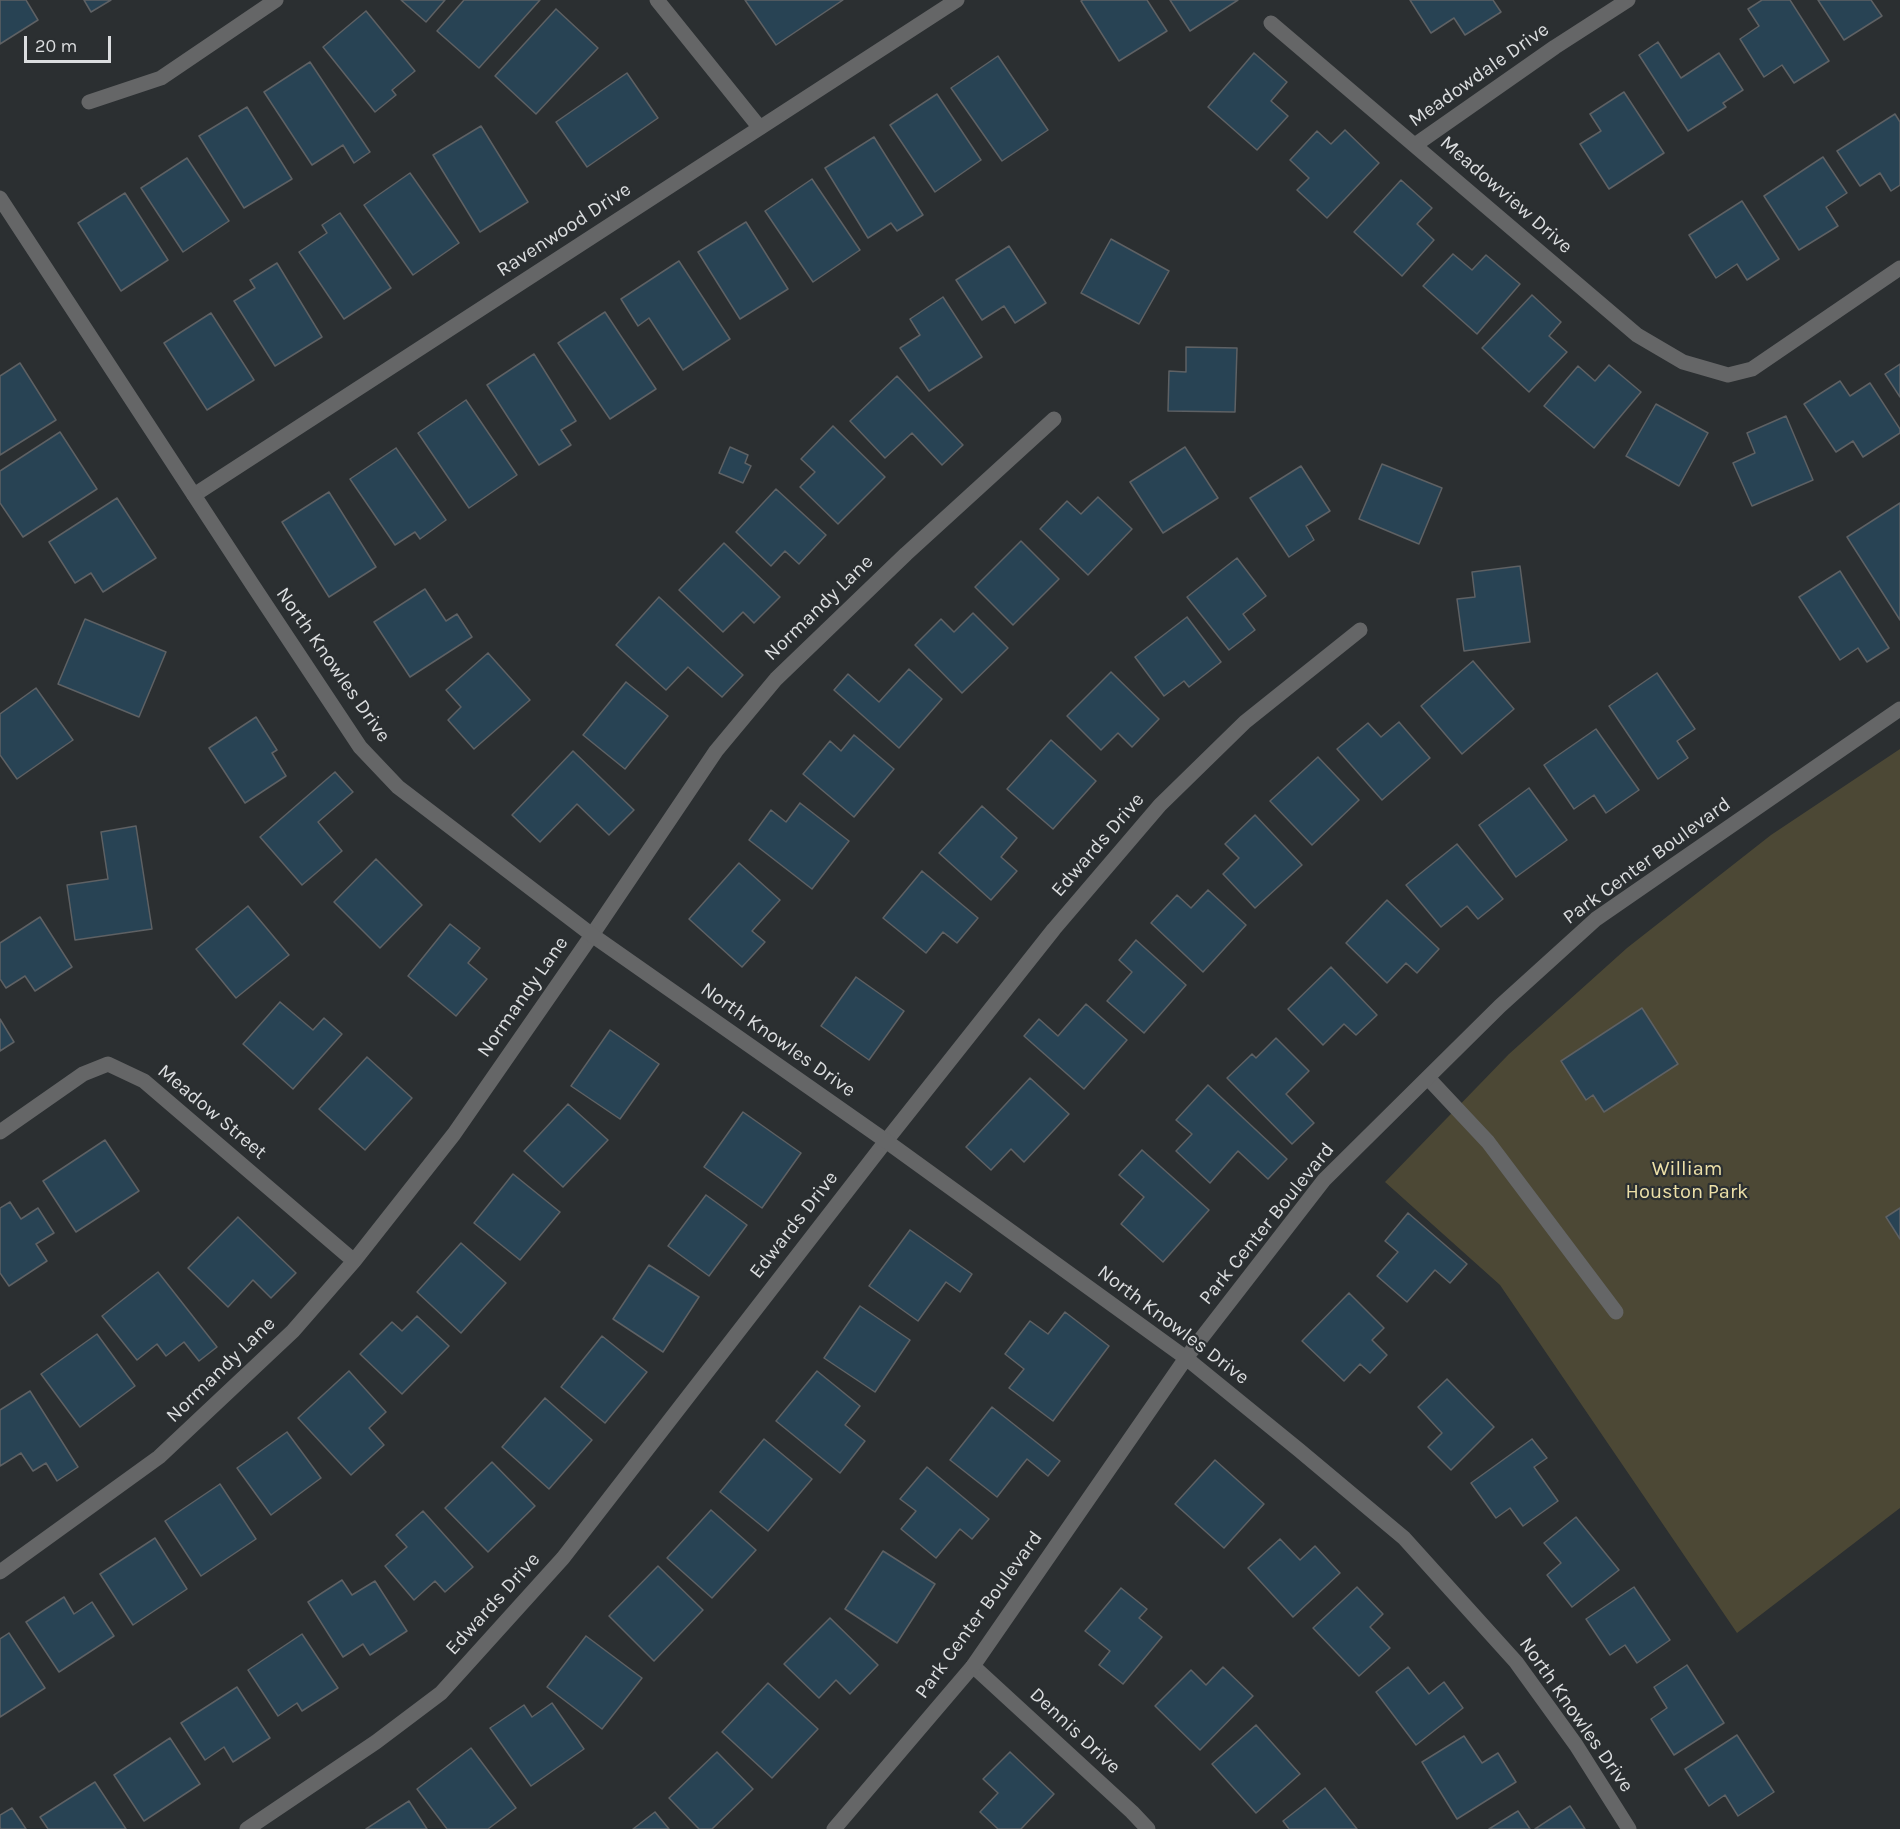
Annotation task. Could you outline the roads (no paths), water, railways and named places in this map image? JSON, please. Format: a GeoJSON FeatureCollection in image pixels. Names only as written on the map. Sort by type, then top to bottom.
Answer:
{"type":"FeatureCollection","features":[{"type":"Feature","properties":{"kind":"street"},"geometry":{"type":"LineString","coordinates":[[89,102],[161,78],[276,0]]}},
{"type":"Feature","properties":{"kind":"street"},"geometry":{"type":"LineString","coordinates":[[657,0],[760,128]]}},
{"type":"Feature","properties":{"kind":"street","name":"Ravenwood Drive"},"geometry":{"type":"LineString","coordinates":[[194,495],[957,0]]}},
{"type":"Feature","properties":{"kind":"street","name":"Meadowdale Drive"},"geometry":{"type":"LineString","coordinates":[[1415,145],[1555,47],[1628,0]]}},
{"type":"Feature","properties":{"kind":"street","name":"Meadowview Drive"},"geometry":{"type":"LineString","coordinates":[[1271,23],[1637,335],[1683,362],[1728,375],[1752,369],[1900,268]]}},
{"type":"Feature","properties":{"kind":"street","name":"North Knowles Drive"},"geometry":{"type":"LineString","coordinates":[[0,198],[360,747],[398,787],[592,935],[886,1141],[1186,1358],[1404,1538],[1516,1662],[1576,1745],[1629,1829]]}},
{"type":"Feature","properties":{"kind":"street","name":"Normandy Lane"},"geometry":{"type":"LineString","coordinates":[[0,1572],[159,1457],[293,1331],[354,1261],[454,1134],[716,751],[776,679],[906,554],[1054,419]]}},
{"type":"Feature","properties":{"kind":"street","name":"Edwards Drive"},"geometry":{"type":"LineString","coordinates":[[247,1829],[376,1742],[441,1693],[563,1558],[886,1141],[1054,929],[1160,805],[1245,722],[1360,630]]}},
{"type":"Feature","properties":{"kind":"street","name":"Park Center Boulevard"},"geometry":{"type":"LineString","coordinates":[[834,1829],[973,1666],[1186,1358],[1324,1180],[1500,1006],[1596,919],[1900,709]]}},
{"type":"Feature","properties":{"kind":"street","name":"Meadow Street"},"geometry":{"type":"LineString","coordinates":[[0,1132],[83,1074],[108,1064],[144,1081],[354,1261]]}},
{"type":"Feature","properties":{"kind":"street"},"geometry":{"type":"LineString","coordinates":[[1428,1078],[1488,1142],[1616,1312]]}},
{"type":"Feature","properties":{"kind":"street","name":"Dennis Drive"},"geometry":{"type":"LineString","coordinates":[[973,1666],[1148,1829]]}},
{"type":"Feature","properties":{"kind":"park label","name":"William Houston Park"},"geometry":{"type":"Point","coordinates":[1687,1180]}}]}
